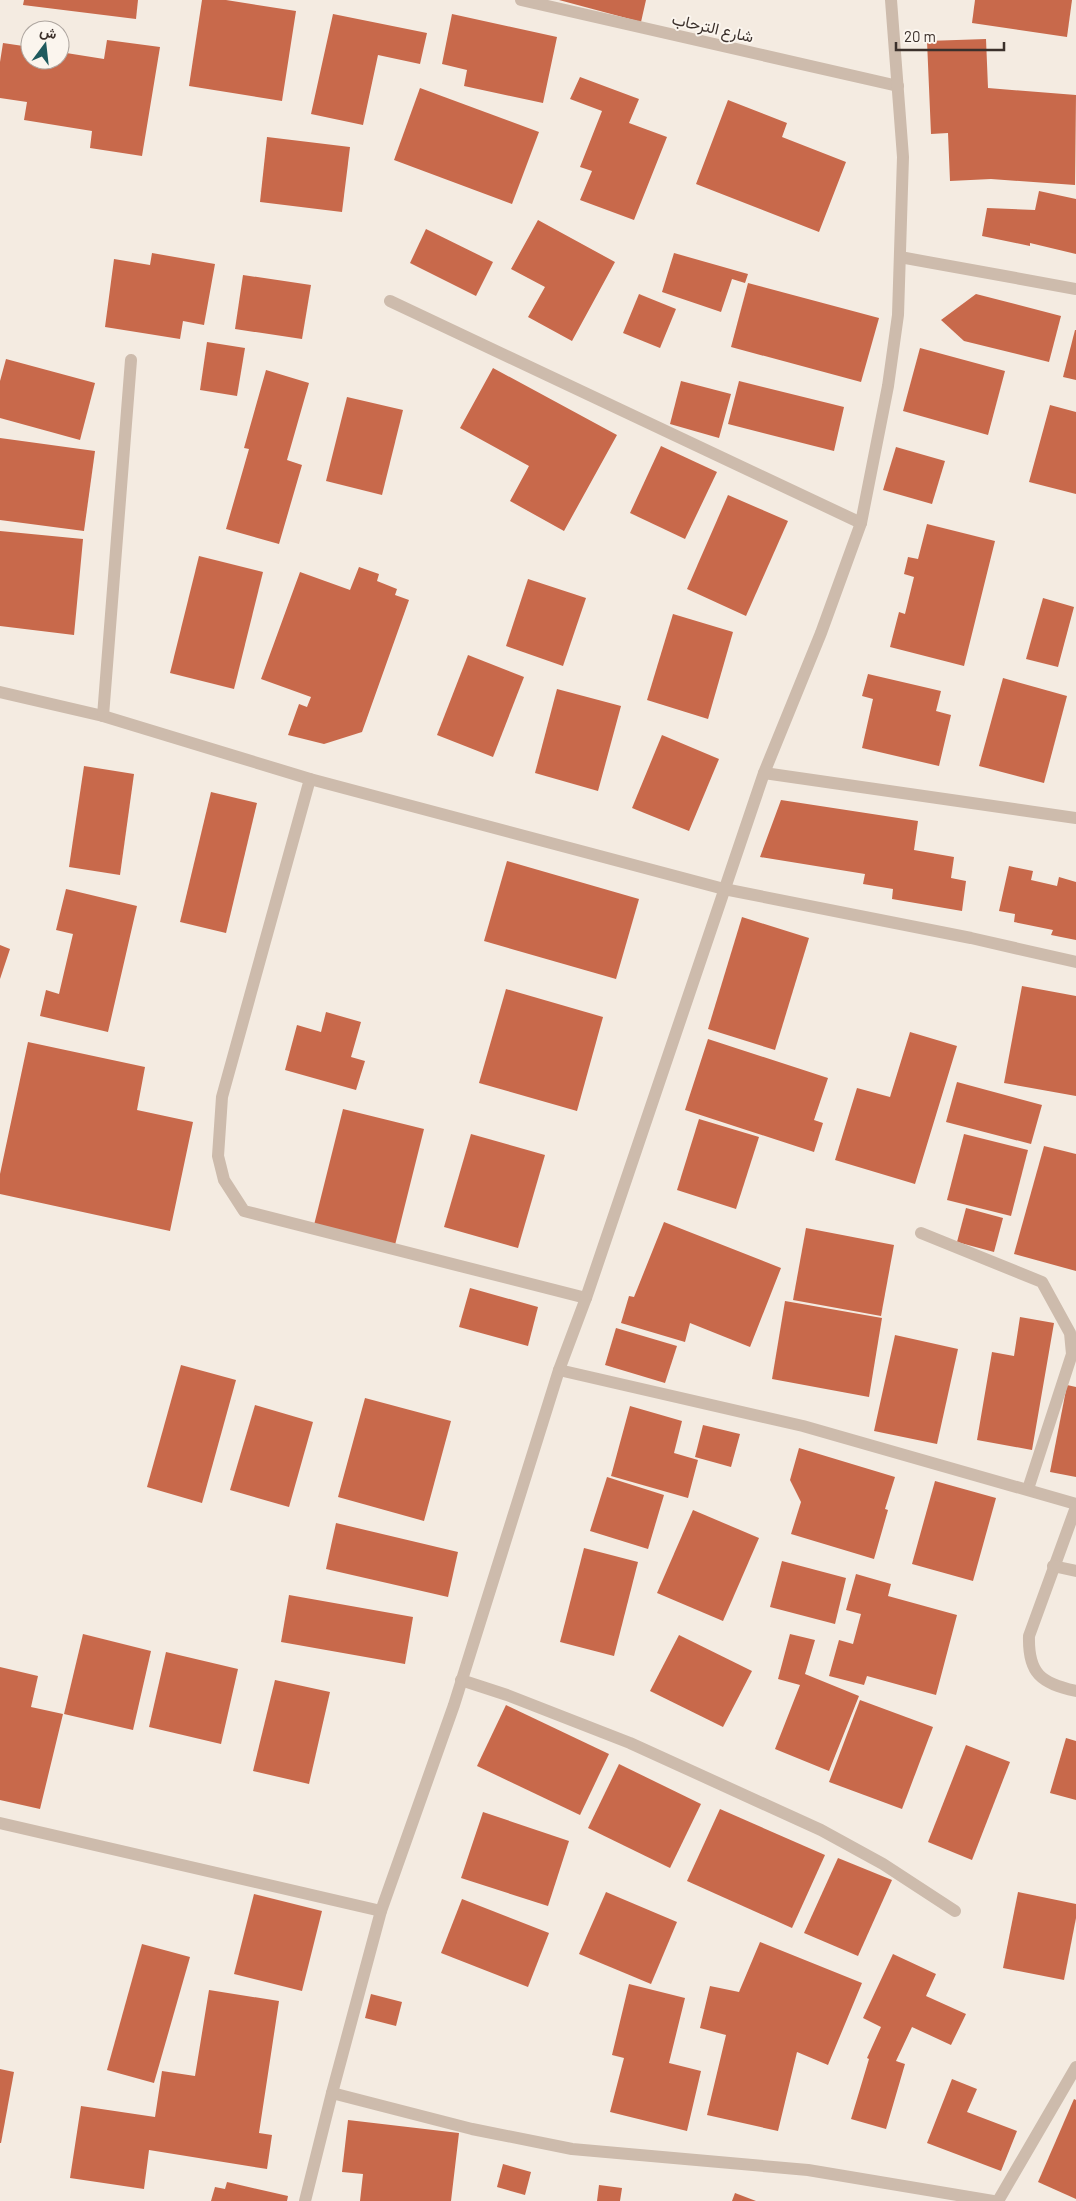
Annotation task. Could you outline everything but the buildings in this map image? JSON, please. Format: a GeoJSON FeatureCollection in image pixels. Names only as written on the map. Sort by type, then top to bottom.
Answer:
{"type":"FeatureCollection","features":[{"type":"Feature","properties":{"kind":"street","name":"شارع الترحاب"},"geometry":{"type":"LineString","coordinates":[[521,0],[898,86]]}},
{"type":"Feature","properties":{"kind":"street"},"geometry":{"type":"LineString","coordinates":[[305,2201],[381,1911],[462,1680],[559,1370],[586,1298],[764,773],[821,633],[861,523],[888,386],[898,315],[903,157],[891,0]]}},
{"type":"Feature","properties":{"kind":"street"},"geometry":{"type":"LineString","coordinates":[[900,257],[1076,289]]}},
{"type":"Feature","properties":{"kind":"street"},"geometry":{"type":"LineString","coordinates":[[390,301],[861,523]]}},
{"type":"Feature","properties":{"kind":"street"},"geometry":{"type":"LineString","coordinates":[[103,716],[130,360]]}},
{"type":"Feature","properties":{"kind":"street"},"geometry":{"type":"LineString","coordinates":[[0,692],[103,716],[310,780],[724,889],[971,938],[1076,962]]}},
{"type":"Feature","properties":{"kind":"street"},"geometry":{"type":"LineString","coordinates":[[764,773],[1076,818]]}},
{"type":"Feature","properties":{"kind":"street"},"geometry":{"type":"LineString","coordinates":[[310,780],[222,1097],[218,1156],[224,1180],[244,1211],[586,1298]]}},
{"type":"Feature","properties":{"kind":"street"},"geometry":{"type":"LineString","coordinates":[[921,1234],[1042,1282],[1070,1333],[1072,1354],[1028,1489]]}},
{"type":"Feature","properties":{"kind":"street"},"geometry":{"type":"LineString","coordinates":[[559,1370],[803,1426],[1028,1489],[1076,1505],[1029,1636],[1028,1657],[1039,1675],[1054,1686],[1076,1691]]}},
{"type":"Feature","properties":{"kind":"street"},"geometry":{"type":"LineString","coordinates":[[1053,1566],[1076,1571]]}},
{"type":"Feature","properties":{"kind":"street"},"geometry":{"type":"LineString","coordinates":[[462,1680],[507,1695],[630,1743],[821,1830],[883,1864],[956,1911]]}},
{"type":"Feature","properties":{"kind":"street"},"geometry":{"type":"LineString","coordinates":[[0,1823],[381,1911]]}},
{"type":"Feature","properties":{"kind":"street"},"geometry":{"type":"LineString","coordinates":[[998,2201],[1076,2067]]}},
{"type":"Feature","properties":{"kind":"street"},"geometry":{"type":"LineString","coordinates":[[332,2093],[472,2129],[572,2149],[808,2170],[993,2201]]}}]}
